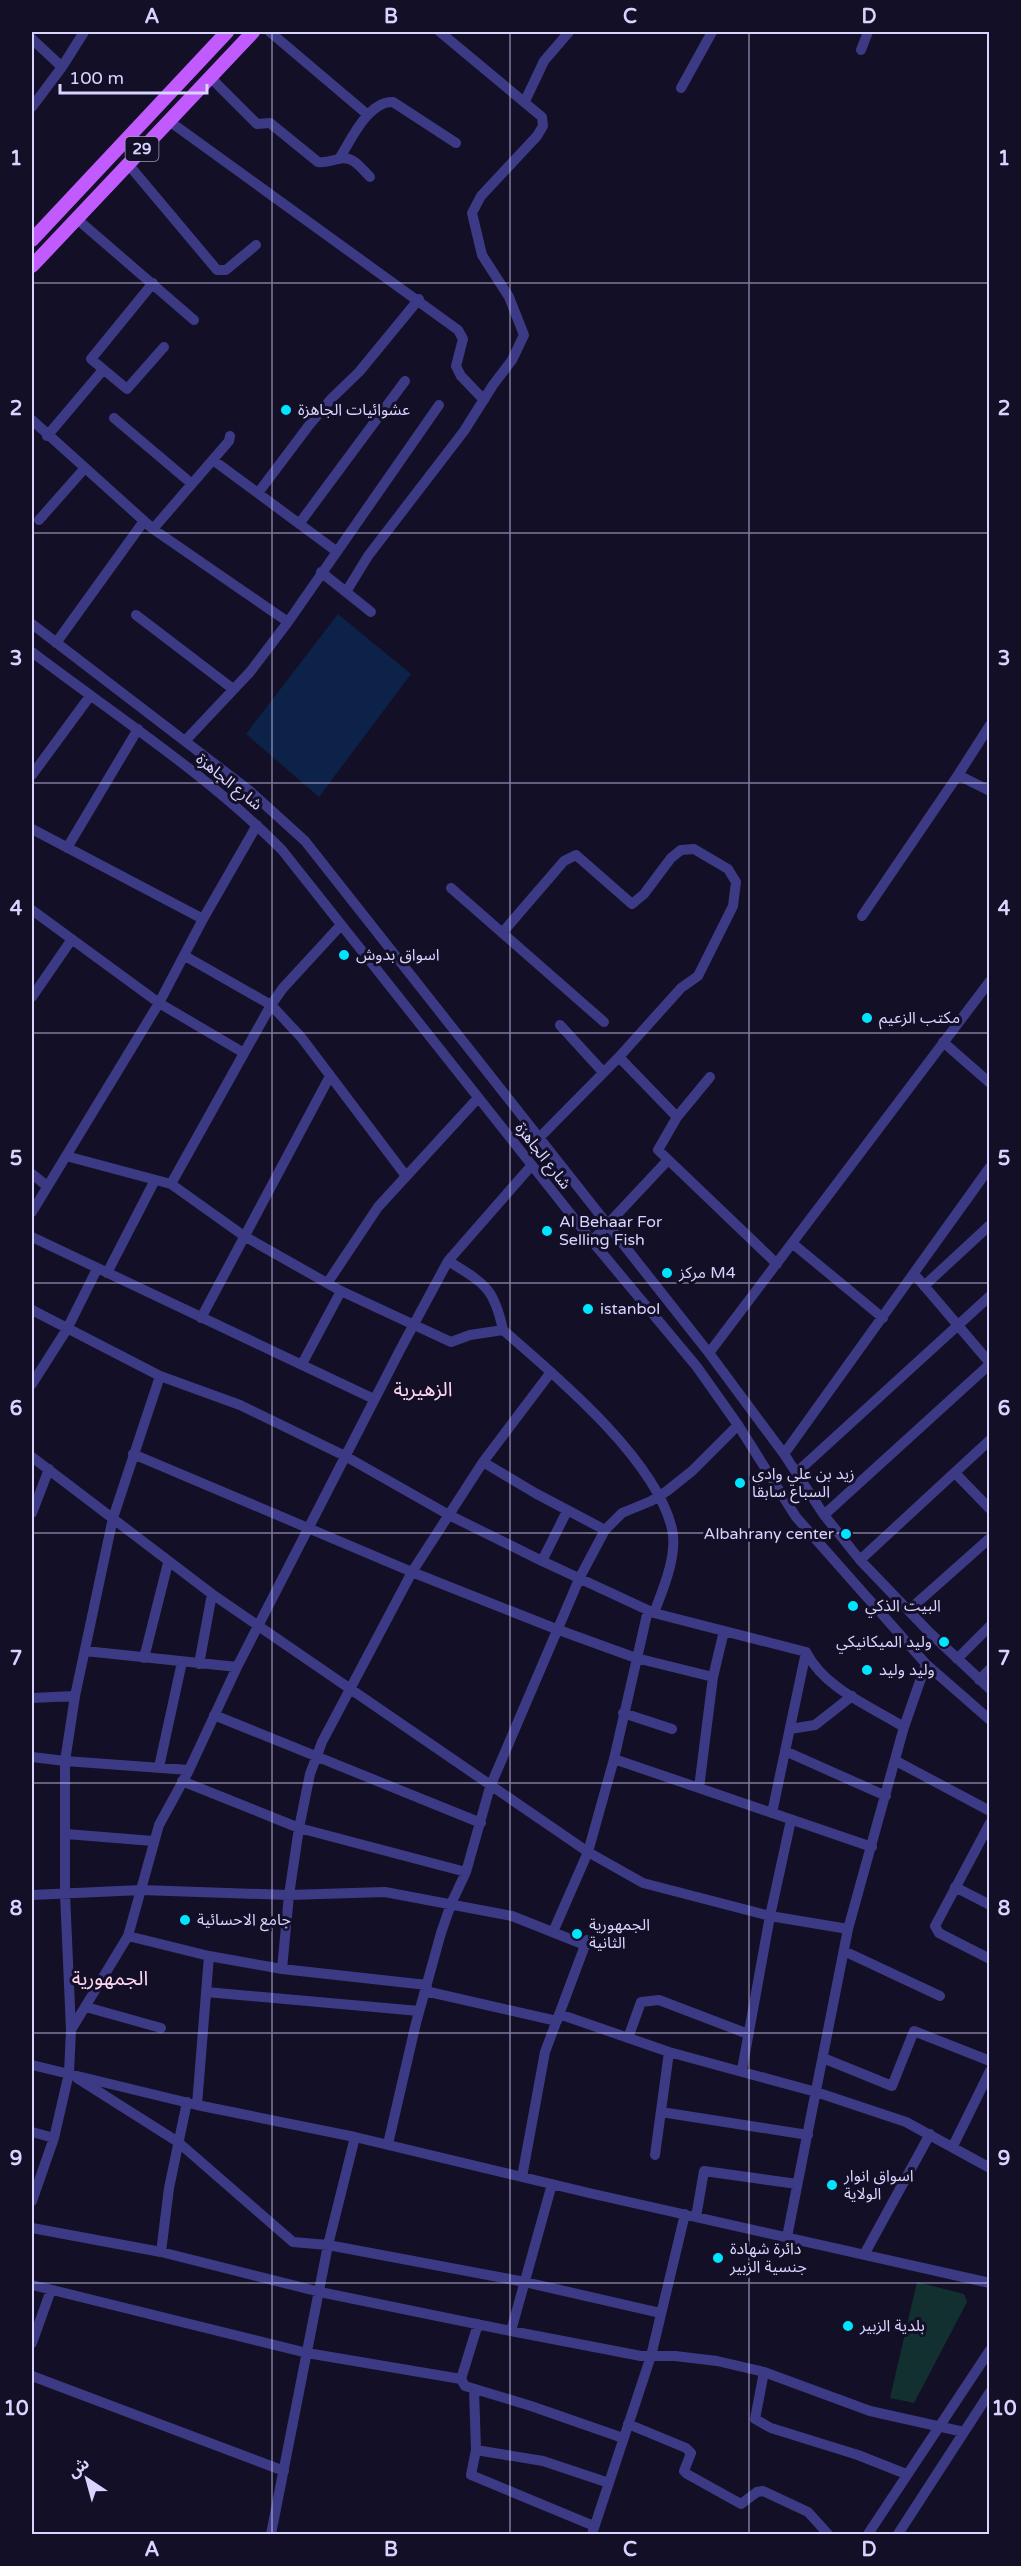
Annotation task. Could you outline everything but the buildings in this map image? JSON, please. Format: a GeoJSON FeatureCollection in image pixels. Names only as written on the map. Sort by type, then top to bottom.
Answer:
{"type":"FeatureCollection","features":[{"type":"Feature","properties":{"kind":"main road","name":"29"},"geometry":{"type":"LineString","coordinates":[[32,240],[227,32]]}},
{"type":"Feature","properties":{"kind":"main road","name":"29"},"geometry":{"type":"LineString","coordinates":[[32,266],[253,32]]}},
{"type":"Feature","properties":{"kind":"street"},"geometry":{"type":"LineString","coordinates":[[32,107],[62,67],[84,32]]}},
{"type":"Feature","properties":{"kind":"street"},"geometry":{"type":"LineString","coordinates":[[270,32],[368,115]]}},
{"type":"Feature","properties":{"kind":"street"},"geometry":{"type":"LineString","coordinates":[[346,592],[368,556],[464,431],[512,360],[524,335],[509,297],[482,255],[472,213],[481,195],[530,144],[543,126],[542,117],[440,32]]}},
{"type":"Feature","properties":{"kind":"street"},"geometry":{"type":"LineString","coordinates":[[525,101],[544,61],[569,32]]}},
{"type":"Feature","properties":{"kind":"street"},"geometry":{"type":"LineString","coordinates":[[681,88],[712,32]]}},
{"type":"Feature","properties":{"kind":"street"},"geometry":{"type":"LineString","coordinates":[[861,50],[868,32]]}},
{"type":"Feature","properties":{"kind":"street"},"geometry":{"type":"LineString","coordinates":[[32,39],[62,67]]}},
{"type":"Feature","properties":{"kind":"street"},"geometry":{"type":"LineString","coordinates":[[210,77],[257,124],[270,123],[318,162],[353,160],[370,177]]}},
{"type":"Feature","properties":{"kind":"street"},"geometry":{"type":"LineString","coordinates":[[339,159],[368,115],[380,103],[393,102],[456,143]]}},
{"type":"Feature","properties":{"kind":"street"},"geometry":{"type":"LineString","coordinates":[[169,121],[419,299],[458,330],[463,339],[456,366],[461,376],[484,400]]}},
{"type":"Feature","properties":{"kind":"street"},"geometry":{"type":"LineString","coordinates":[[128,164],[217,270],[222,272],[226,270],[256,245]]}},
{"type":"Feature","properties":{"kind":"street"},"geometry":{"type":"LineString","coordinates":[[77,219],[194,320]]}},
{"type":"Feature","properties":{"kind":"street"},"geometry":{"type":"LineString","coordinates":[[153,283],[92,356],[92,362],[127,389],[164,347]]}},
{"type":"Feature","properties":{"kind":"street"},"geometry":{"type":"LineString","coordinates":[[258,493],[310,424],[359,372],[419,299]]}},
{"type":"Feature","properties":{"kind":"street"},"geometry":{"type":"LineString","coordinates":[[47,436],[102,371]]}},
{"type":"Feature","properties":{"kind":"street"},"geometry":{"type":"LineString","coordinates":[[299,524],[405,381]]}},
{"type":"Feature","properties":{"kind":"street"},"geometry":{"type":"LineString","coordinates":[[185,741],[250,672],[288,622],[439,405]]}},
{"type":"Feature","properties":{"kind":"street"},"geometry":{"type":"LineString","coordinates":[[114,418],[192,484]]}},
{"type":"Feature","properties":{"kind":"street"},"geometry":{"type":"LineString","coordinates":[[32,420],[47,436],[153,529],[288,622]]}},
{"type":"Feature","properties":{"kind":"street"},"geometry":{"type":"LineString","coordinates":[[153,529],[229,441],[230,436]]}},
{"type":"Feature","properties":{"kind":"street"},"geometry":{"type":"LineString","coordinates":[[213,460],[336,551]]}},
{"type":"Feature","properties":{"kind":"street"},"geometry":{"type":"LineString","coordinates":[[39,520],[84,469]]}},
{"type":"Feature","properties":{"kind":"street"},"geometry":{"type":"LineString","coordinates":[[56,643],[144,521]]}},
{"type":"Feature","properties":{"kind":"street"},"geometry":{"type":"LineString","coordinates":[[321,572],[371,612]]}},
{"type":"Feature","properties":{"kind":"street"},"geometry":{"type":"LineString","coordinates":[[136,615],[233,689]]}},
{"type":"Feature","properties":{"kind":"street","name":"شارع الجاهزة"},"geometry":{"type":"LineString","coordinates":[[32,624],[281,817],[305,841],[708,1353],[784,1454],[824,1515],[860,1560],[957,1659],[990,1689]]}},
{"type":"Feature","properties":{"kind":"street","name":"شارع الجاهزة"},"geometry":{"type":"LineString","coordinates":[[32,652],[138,729],[257,825],[282,850],[592,1241],[697,1367],[738,1425],[796,1517],[926,1664],[990,1720]]}},
{"type":"Feature","properties":{"kind":"street"},"geometry":{"type":"LineString","coordinates":[[32,775],[90,696]]}},
{"type":"Feature","properties":{"kind":"street"},"geometry":{"type":"LineString","coordinates":[[862,916],[958,776],[990,725]]}},
{"type":"Feature","properties":{"kind":"street"},"geometry":{"type":"LineString","coordinates":[[67,848],[138,729]]}},
{"type":"Feature","properties":{"kind":"street"},"geometry":{"type":"LineString","coordinates":[[958,776],[990,791]]}},
{"type":"Feature","properties":{"kind":"street"},"geometry":{"type":"LineString","coordinates":[[32,1212],[159,1003],[203,919],[257,825]]}},
{"type":"Feature","properties":{"kind":"street"},"geometry":{"type":"LineString","coordinates":[[32,829],[203,919]]}},
{"type":"Feature","properties":{"kind":"street"},"geometry":{"type":"LineString","coordinates":[[502,933],[564,861],[576,855],[632,904],[644,894],[671,858],[681,850],[694,849],[728,869],[736,882],[733,906],[698,976],[681,987],[619,1057],[538,1139]]}},
{"type":"Feature","properties":{"kind":"street"},"geometry":{"type":"LineString","coordinates":[[451,888],[604,1022]]}},
{"type":"Feature","properties":{"kind":"street"},"geometry":{"type":"LineString","coordinates":[[32,910],[159,1003],[244,1053]]}},
{"type":"Feature","properties":{"kind":"street"},"geometry":{"type":"LineString","coordinates":[[171,1184],[271,1005],[283,988],[341,925]]}},
{"type":"Feature","properties":{"kind":"street"},"geometry":{"type":"LineString","coordinates":[[32,997],[72,939]]}},
{"type":"Feature","properties":{"kind":"street"},"geometry":{"type":"LineString","coordinates":[[185,956],[271,1005],[301,1037],[406,1176]]}},
{"type":"Feature","properties":{"kind":"street"},"geometry":{"type":"LineString","coordinates":[[708,1353],[990,981]]}},
{"type":"Feature","properties":{"kind":"street"},"geometry":{"type":"LineString","coordinates":[[560,1025],[603,1072]]}},
{"type":"Feature","properties":{"kind":"street"},"geometry":{"type":"LineString","coordinates":[[943,1042],[988,1077]]}},
{"type":"Feature","properties":{"kind":"street"},"geometry":{"type":"LineString","coordinates":[[619,1057],[677,1117]]}},
{"type":"Feature","properties":{"kind":"street"},"geometry":{"type":"LineString","coordinates":[[201,1318],[330,1076]]}},
{"type":"Feature","properties":{"kind":"street"},"geometry":{"type":"LineString","coordinates":[[710,1077],[677,1117],[658,1150],[777,1264]]}},
{"type":"Feature","properties":{"kind":"street"},"geometry":{"type":"LineString","coordinates":[[328,1282],[378,1208],[478,1098]]}},
{"type":"Feature","properties":{"kind":"street"},"geometry":{"type":"LineString","coordinates":[[66,1156],[171,1184],[244,1236],[341,1291],[451,1342],[470,1335],[503,1330]]}},
{"type":"Feature","properties":{"kind":"street"},"geometry":{"type":"LineString","coordinates":[[592,1241],[668,1160]]}},
{"type":"Feature","properties":{"kind":"street"},"geometry":{"type":"LineString","coordinates":[[71,2030],[128,1936],[153,1841],[237,1667],[413,1325],[448,1262],[532,1165]]}},
{"type":"Feature","properties":{"kind":"street"},"geometry":{"type":"LineString","coordinates":[[784,1454],[915,1275],[990,1167]]}},
{"type":"Feature","properties":{"kind":"street"},"geometry":{"type":"LineString","coordinates":[[32,1174],[47,1186]]}},
{"type":"Feature","properties":{"kind":"street"},"geometry":{"type":"LineString","coordinates":[[32,1384],[155,1180]]}},
{"type":"Feature","properties":{"kind":"street"},"geometry":{"type":"LineString","coordinates":[[924,1286],[990,1225]]}},
{"type":"Feature","properties":{"kind":"street"},"geometry":{"type":"LineString","coordinates":[[32,1237],[374,1400]]}},
{"type":"Feature","properties":{"kind":"street"},"geometry":{"type":"LineString","coordinates":[[792,1243],[883,1318]]}},
{"type":"Feature","properties":{"kind":"street"},"geometry":{"type":"LineString","coordinates":[[448,1262],[479,1279],[498,1304],[503,1330],[569,1387],[621,1444],[660,1496],[672,1531],[670,1569],[651,1611],[636,1658],[614,1759],[588,1852],[553,1932]]}},
{"type":"Feature","properties":{"kind":"street"},"geometry":{"type":"LineString","coordinates":[[824,1515],[990,1364],[915,1275]]}},
{"type":"Feature","properties":{"kind":"street"},"geometry":{"type":"LineString","coordinates":[[302,1364],[341,1291]]}},
{"type":"Feature","properties":{"kind":"street"},"geometry":{"type":"LineString","coordinates":[[796,1473],[990,1296]]}},
{"type":"Feature","properties":{"kind":"street"},"geometry":{"type":"LineString","coordinates":[[32,1310],[160,1376],[240,1406],[345,1456],[449,1515],[651,1611],[806,1652],[813,1665],[828,1682],[904,1727]]}},
{"type":"Feature","properties":{"kind":"street"},"geometry":{"type":"LineString","coordinates":[[282,1969],[289,1895],[299,1828],[310,1774],[322,1742],[412,1572],[483,1462],[551,1372]]}},
{"type":"Feature","properties":{"kind":"street"},"geometry":{"type":"LineString","coordinates":[[32,2201],[54,2138],[69,2073],[71,2030],[65,1894],[65,1761],[75,1696],[113,1518],[160,1376]]}},
{"type":"Feature","properties":{"kind":"street"},"geometry":{"type":"LineString","coordinates":[[388,2144],[419,2011],[451,1904],[466,1872],[490,1787],[580,1577],[605,1530],[622,1513],[660,1496],[692,1471],[738,1425]]}},
{"type":"Feature","properties":{"kind":"street"},"geometry":{"type":"LineString","coordinates":[[860,1560],[990,1440]]}},
{"type":"Feature","properties":{"kind":"street"},"geometry":{"type":"LineString","coordinates":[[133,1454],[412,1572],[556,1629],[636,1658],[714,1677]]}},
{"type":"Feature","properties":{"kind":"street"},"geometry":{"type":"LineString","coordinates":[[32,1457],[168,1563],[351,1688],[490,1787],[588,1852],[644,1883],[770,1916],[848,1929]]}},
{"type":"Feature","properties":{"kind":"street"},"geometry":{"type":"LineString","coordinates":[[483,1462],[567,1511],[605,1530]]}},
{"type":"Feature","properties":{"kind":"street"},"geometry":{"type":"LineString","coordinates":[[32,1513],[49,1469]]}},
{"type":"Feature","properties":{"kind":"street"},"geometry":{"type":"LineString","coordinates":[[955,1473],[990,1509]]}},
{"type":"Feature","properties":{"kind":"street"},"geometry":{"type":"LineString","coordinates":[[542,1561],[567,1511]]}},
{"type":"Feature","properties":{"kind":"street"},"geometry":{"type":"LineString","coordinates":[[909,1610],[990,1538]]}},
{"type":"Feature","properties":{"kind":"street"},"geometry":{"type":"LineString","coordinates":[[144,1658],[168,1563]]}},
{"type":"Feature","properties":{"kind":"street"},"geometry":{"type":"LineString","coordinates":[[860,1589],[875,1575]]}},
{"type":"Feature","properties":{"kind":"street"},"geometry":{"type":"LineString","coordinates":[[199,1664],[212,1594]]}},
{"type":"Feature","properties":{"kind":"street"},"geometry":{"type":"LineString","coordinates":[[957,1659],[990,1626]]}},
{"type":"Feature","properties":{"kind":"street"},"geometry":{"type":"LineString","coordinates":[[699,1788],[714,1677],[724,1631]]}},
{"type":"Feature","properties":{"kind":"street"},"geometry":{"type":"LineString","coordinates":[[85,1651],[237,1667]]}},
{"type":"Feature","properties":{"kind":"street"},"geometry":{"type":"LineString","coordinates":[[772,1813],[806,1652]]}},
{"type":"Feature","properties":{"kind":"street"},"geometry":{"type":"LineString","coordinates":[[159,1767],[182,1662]]}},
{"type":"Feature","properties":{"kind":"street"},"geometry":{"type":"LineString","coordinates":[[787,2237],[848,1929],[904,1727],[926,1664]]}},
{"type":"Feature","properties":{"kind":"street"},"geometry":{"type":"LineString","coordinates":[[979,1680],[990,1670]]}},
{"type":"Feature","properties":{"kind":"street"},"geometry":{"type":"LineString","coordinates":[[32,1698],[75,1696]]}},
{"type":"Feature","properties":{"kind":"street"},"geometry":{"type":"LineString","coordinates":[[790,1729],[815,1725],[852,1696]]}},
{"type":"Feature","properties":{"kind":"street"},"geometry":{"type":"LineString","coordinates":[[623,1713],[672,1729]]}},
{"type":"Feature","properties":{"kind":"street"},"geometry":{"type":"LineString","coordinates":[[214,1715],[481,1823]]}},
{"type":"Feature","properties":{"kind":"street"},"geometry":{"type":"LineString","coordinates":[[785,1751],[886,1796]]}},
{"type":"Feature","properties":{"kind":"street"},"geometry":{"type":"LineString","coordinates":[[32,1756],[65,1761],[189,1770]]}},
{"type":"Feature","properties":{"kind":"street"},"geometry":{"type":"LineString","coordinates":[[614,1759],[872,1847]]}},
{"type":"Feature","properties":{"kind":"street"},"geometry":{"type":"LineString","coordinates":[[896,1761],[990,1811]]}},
{"type":"Feature","properties":{"kind":"street"},"geometry":{"type":"LineString","coordinates":[[182,1781],[299,1828],[466,1872]]}},
{"type":"Feature","properties":{"kind":"street"},"geometry":{"type":"LineString","coordinates":[[742,2070],[770,1916],[791,1820]]}},
{"type":"Feature","properties":{"kind":"street"},"geometry":{"type":"LineString","coordinates":[[990,1823],[935,1926],[939,1933],[990,1959]]}},
{"type":"Feature","properties":{"kind":"street"},"geometry":{"type":"LineString","coordinates":[[66,1834],[153,1841]]}},
{"type":"Feature","properties":{"kind":"street"},"geometry":{"type":"LineString","coordinates":[[955,1887],[990,1905]]}},
{"type":"Feature","properties":{"kind":"street"},"geometry":{"type":"LineString","coordinates":[[32,1895],[141,1890],[289,1895],[385,1892],[512,1916],[586,1942],[545,2052],[522,2177]]}},
{"type":"Feature","properties":{"kind":"street"},"geometry":{"type":"LineString","coordinates":[[128,1936],[209,1956],[282,1969],[426,1988],[558,2018],[669,2052],[816,2092],[906,2122],[990,2168]]}},
{"type":"Feature","properties":{"kind":"street"},"geometry":{"type":"LineString","coordinates":[[844,1951],[940,1996]]}},
{"type":"Feature","properties":{"kind":"street"},"geometry":{"type":"LineString","coordinates":[[161,2252],[169,2188],[178,2142],[192,2103],[209,1956]]}},
{"type":"Feature","properties":{"kind":"street"},"geometry":{"type":"LineString","coordinates":[[206,1992],[419,2011]]}},
{"type":"Feature","properties":{"kind":"street"},"geometry":{"type":"LineString","coordinates":[[628,2038],[641,2002],[651,2000],[658,2000],[748,2034]]}},
{"type":"Feature","properties":{"kind":"street"},"geometry":{"type":"LineString","coordinates":[[86,2007],[161,2028]]}},
{"type":"Feature","properties":{"kind":"street"},"geometry":{"type":"LineString","coordinates":[[823,2058],[892,2086],[914,2031],[990,2061]]}},
{"type":"Feature","properties":{"kind":"street"},"geometry":{"type":"LineString","coordinates":[[655,2155],[669,2052]]}},
{"type":"Feature","properties":{"kind":"street"},"geometry":{"type":"LineString","coordinates":[[32,2065],[192,2103],[355,2136],[552,2184],[990,2283]]}},
{"type":"Feature","properties":{"kind":"street"},"geometry":{"type":"LineString","coordinates":[[953,2146],[990,2071]]}},
{"type":"Feature","properties":{"kind":"street"},"geometry":{"type":"LineString","coordinates":[[69,2073],[178,2142],[293,2242],[328,2245],[525,2282],[661,2313]]}},
{"type":"Feature","properties":{"kind":"street"},"geometry":{"type":"LineString","coordinates":[[661,2112],[808,2135]]}},
{"type":"Feature","properties":{"kind":"street"},"geometry":{"type":"LineString","coordinates":[[32,2132],[54,2138]]}},
{"type":"Feature","properties":{"kind":"street"},"geometry":{"type":"LineString","coordinates":[[865,2253],[930,2134]]}},
{"type":"Feature","properties":{"kind":"street"},"geometry":{"type":"LineString","coordinates":[[271,2535],[328,2245],[355,2136]]}},
{"type":"Feature","properties":{"kind":"street"},"geometry":{"type":"LineString","coordinates":[[696,2217],[704,2171],[798,2184]]}},
{"type":"Feature","properties":{"kind":"street"},"geometry":{"type":"LineString","coordinates":[[511,2331],[552,2184]]}},
{"type":"Feature","properties":{"kind":"street"},"geometry":{"type":"LineString","coordinates":[[474,2390],[476,2450],[471,2475],[593,2530],[651,2356],[685,2214]]}},
{"type":"Feature","properties":{"kind":"street"},"geometry":{"type":"LineString","coordinates":[[32,2228],[161,2252],[320,2292],[511,2331],[641,2356],[675,2356],[717,2361],[764,2373],[870,2411],[964,2432]]}},
{"type":"Feature","properties":{"kind":"street"},"geometry":{"type":"LineString","coordinates":[[32,2285],[307,2353],[461,2379]]}},
{"type":"Feature","properties":{"kind":"street"},"geometry":{"type":"LineString","coordinates":[[32,2343],[51,2290]]}},
{"type":"Feature","properties":{"kind":"street"},"geometry":{"type":"LineString","coordinates":[[478,2324],[461,2379],[465,2386],[624,2438]]}},
{"type":"Feature","properties":{"kind":"street"},"geometry":{"type":"LineString","coordinates":[[868,2535],[906,2474],[990,2350]]}},
{"type":"Feature","properties":{"kind":"street"},"geometry":{"type":"LineString","coordinates":[[764,2373],[754,2420],[771,2428],[858,2455],[906,2474]]}},
{"type":"Feature","properties":{"kind":"street"},"geometry":{"type":"LineString","coordinates":[[32,2376],[284,2472]]}},
{"type":"Feature","properties":{"kind":"street"},"geometry":{"type":"LineString","coordinates":[[898,2535],[990,2392]]}},
{"type":"Feature","properties":{"kind":"street"},"geometry":{"type":"LineString","coordinates":[[628,2424],[686,2448],[691,2453],[684,2471],[741,2504],[757,2492],[763,2491],[808,2512],[828,2535]]}},
{"type":"Feature","properties":{"kind":"street"},"geometry":{"type":"LineString","coordinates":[[476,2450],[543,2461],[609,2483]]}},
{"type":"Feature","properties":{"kind":"green space"},"geometry":{"type":"Polygon","coordinates":[[[917,2282],[964,2294],[967,2302],[914,2403],[890,2398],[917,2282]]]}},
{"type":"Feature","properties":{"kind":"water"},"geometry":{"type":"Polygon","coordinates":[[[338,614],[411,674],[319,797],[246,734],[338,614]]]}},
{"type":"Feature","properties":{"kind":"place","name":"عشوائيات الجاهزة"},"geometry":{"type":"Point","coordinates":[286,410]}},
{"type":"Feature","properties":{"kind":"place","name":"اسواق بدوش"},"geometry":{"type":"Point","coordinates":[344,955]}},
{"type":"Feature","properties":{"kind":"place","name":"مكتب الزعيم"},"geometry":{"type":"Point","coordinates":[867,1018]}},
{"type":"Feature","properties":{"kind":"place","name":"Al Behaar For Selling Fish"},"geometry":{"type":"Point","coordinates":[547,1231]}},
{"type":"Feature","properties":{"kind":"place","name":"مركز M4"},"geometry":{"type":"Point","coordinates":[667,1273]}},
{"type":"Feature","properties":{"kind":"place","name":"istanbol"},"geometry":{"type":"Point","coordinates":[588,1309]}},
{"type":"Feature","properties":{"kind":"place","name":"زيد بن علي وادي السباع سابقا"},"geometry":{"type":"Point","coordinates":[740,1483]}},
{"type":"Feature","properties":{"kind":"place","name":"Albahrany center"},"geometry":{"type":"Point","coordinates":[846,1534]}},
{"type":"Feature","properties":{"kind":"place","name":"البيت الذكي"},"geometry":{"type":"Point","coordinates":[853,1606]}},
{"type":"Feature","properties":{"kind":"place","name":"وليد الميكانيكي"},"geometry":{"type":"Point","coordinates":[944,1642]}},
{"type":"Feature","properties":{"kind":"place","name":"وليد وليد"},"geometry":{"type":"Point","coordinates":[867,1670]}},
{"type":"Feature","properties":{"kind":"place","name":"جامع الاحسائية"},"geometry":{"type":"Point","coordinates":[185,1920]}},
{"type":"Feature","properties":{"kind":"place","name":"الجمهورية الثانية"},"geometry":{"type":"Point","coordinates":[577,1934]}},
{"type":"Feature","properties":{"kind":"place","name":"اسواق انوار الولاية"},"geometry":{"type":"Point","coordinates":[832,2185]}},
{"type":"Feature","properties":{"kind":"place","name":"دائرة شهادة جنسية الزبير"},"geometry":{"type":"Point","coordinates":[718,2258]}},
{"type":"Feature","properties":{"kind":"place","name":"بلدية الزبير"},"geometry":{"type":"Point","coordinates":[848,2326]}},
{"type":"Feature","properties":{"kind":"district","name":"الزهيرية"},"geometry":{"type":"Point","coordinates":[423,1390]}},
{"type":"Feature","properties":{"kind":"district","name":"الجمهورية"},"geometry":{"type":"Point","coordinates":[110,1979]}}]}
